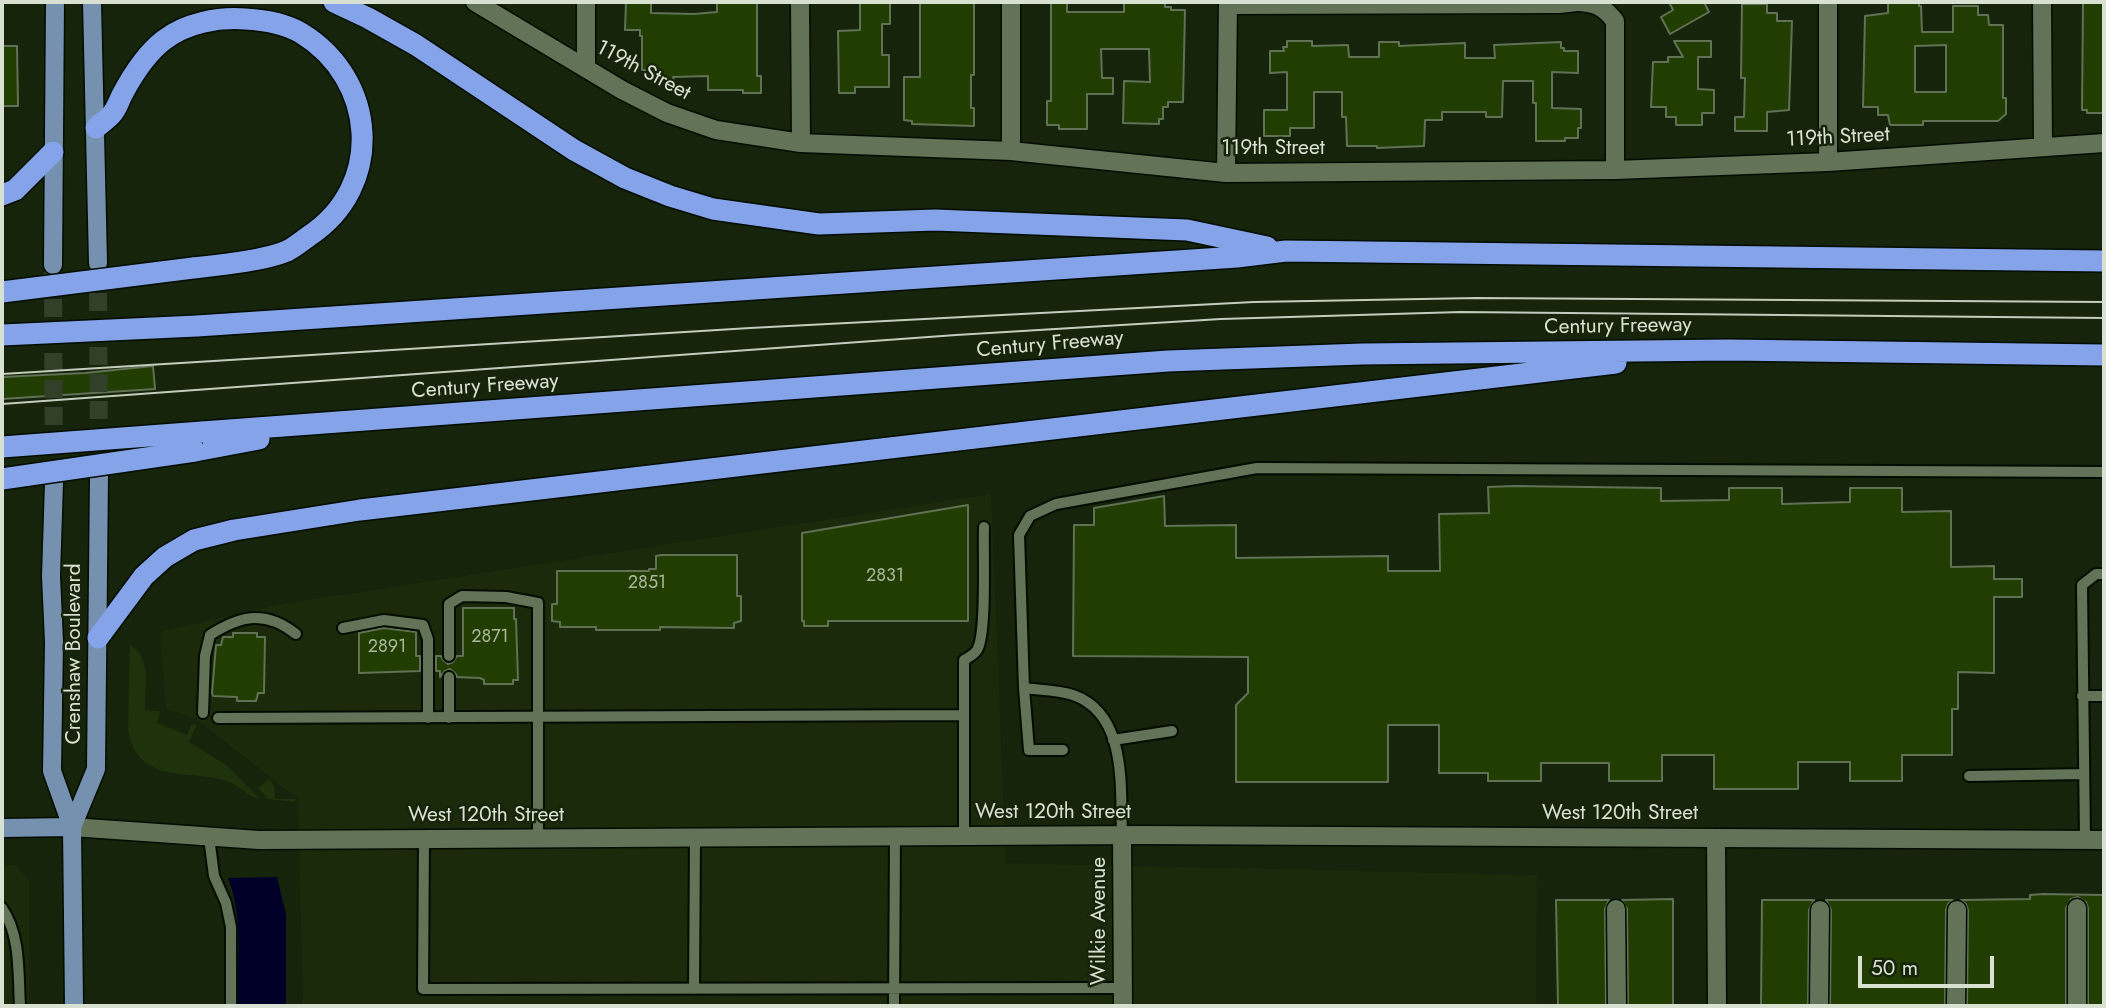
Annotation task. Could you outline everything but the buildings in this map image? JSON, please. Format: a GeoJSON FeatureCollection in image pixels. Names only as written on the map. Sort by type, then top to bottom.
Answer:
{"type":"FeatureCollection","features":[{"type":"Feature","properties":{"kind":"highway"},"geometry":{"type":"LineString","coordinates":[[334,2],[416,45],[574,150],[625,178],[713,209],[819,224],[935,220],[1187,230],[1286,251]]}},
{"type":"Feature","properties":{"kind":"highway"},"geometry":{"type":"LineString","coordinates":[[2,292],[237,263],[287,251],[328,223],[346,199],[360,168],[362,130],[356,100],[342,71],[324,50],[299,32],[269,21],[231,18],[196,24],[164,40],[141,65],[113,113],[96,128]]}},
{"type":"Feature","properties":{"kind":"highway"},"geometry":{"type":"LineString","coordinates":[[2,195],[15,190],[53,152]]}},
{"type":"Feature","properties":{"kind":"highway"},"geometry":{"type":"LineString","coordinates":[[2,335],[197,326],[915,280],[1237,257],[1286,251],[2104,261]]}},
{"type":"Feature","properties":{"kind":"highway"},"geometry":{"type":"LineString","coordinates":[[98,638],[144,576],[165,557],[194,540],[234,530],[360,510],[1730,350]]}},
{"type":"Feature","properties":{"kind":"highway","name":"Century Freeway"},"geometry":{"type":"LineString","coordinates":[[2,447],[199,442],[357,421],[1168,360],[1362,354],[1730,350],[2104,355]]}},
{"type":"Feature","properties":{"kind":"highway"},"geometry":{"type":"LineString","coordinates":[[2,479],[199,442]]}},
{"type":"Feature","properties":{"kind":"main road"},"geometry":{"type":"LineString","coordinates":[[53,265],[55,2]]}},
{"type":"Feature","properties":{"kind":"main road"},"geometry":{"type":"LineString","coordinates":[[92,2],[98,263]]}},
{"type":"Feature","properties":{"kind":"main road","name":"Crenshaw Boulevard"},"geometry":{"type":"LineString","coordinates":[[72,827],[96,769],[99,476]]}},
{"type":"Feature","properties":{"kind":"main road","name":"Crenshaw Boulevard"},"geometry":{"type":"LineString","coordinates":[[54,482],[51,576],[54,642],[52,771],[72,827],[74,1006]]}},
{"type":"Feature","properties":{"kind":"main road","name":"West 120th Street"},"geometry":{"type":"LineString","coordinates":[[2,828],[72,827]]}},
{"type":"Feature","properties":{"kind":"street","name":"119th Street"},"geometry":{"type":"LineString","coordinates":[[475,2],[667,113],[716,130],[801,143],[1012,151],[1226,173],[1615,170],[1828,162],[2104,143]]}},
{"type":"Feature","properties":{"kind":"street"},"geometry":{"type":"LineString","coordinates":[[586,2],[586,67]]}},
{"type":"Feature","properties":{"kind":"street"},"geometry":{"type":"LineString","coordinates":[[800,2],[801,143]]}},
{"type":"Feature","properties":{"kind":"street"},"geometry":{"type":"LineString","coordinates":[[1011,2],[1012,151]]}},
{"type":"Feature","properties":{"kind":"street"},"geometry":{"type":"LineString","coordinates":[[1828,2],[1828,162]]}},
{"type":"Feature","properties":{"kind":"street"},"geometry":{"type":"LineString","coordinates":[[2042,2],[2043,147]]}},
{"type":"Feature","properties":{"kind":"street"},"geometry":{"type":"LineString","coordinates":[[1226,173],[1228,3],[1596,3],[1607,10],[1615,20],[1615,170]]}},
{"type":"Feature","properties":{"kind":"street","name":"West 120th Street"},"geometry":{"type":"LineString","coordinates":[[72,827],[258,840],[1122,835],[2104,840]]}},
{"type":"Feature","properties":{"kind":"street","name":"Wilkie Avenue"},"geometry":{"type":"LineString","coordinates":[[1122,835],[1123,997]]}},
{"type":"Feature","properties":{"kind":"street"},"geometry":{"type":"LineString","coordinates":[[1716,838],[1717,1006]]}},
{"type":"Feature","properties":{"kind":"street"},"geometry":{"type":"LineString","coordinates":[[2077,908],[2077,1006]]}},
{"type":"Feature","properties":{"kind":"street"},"geometry":{"type":"LineString","coordinates":[[1616,909],[1617,1006]]}},
{"type":"Feature","properties":{"kind":"street"},"geometry":{"type":"LineString","coordinates":[[1819,1006],[1820,910]]}},
{"type":"Feature","properties":{"kind":"street"},"geometry":{"type":"LineString","coordinates":[[1956,1006],[1957,910]]}},
{"type":"Feature","properties":{"kind":"lane"},"geometry":{"type":"LineString","coordinates":[[1063,750],[1029,750],[1018,535],[1030,516],[1056,504],[1257,468],[2104,472]]}},
{"type":"Feature","properties":{"kind":"lane"},"geometry":{"type":"LineString","coordinates":[[964,836],[964,660],[979,649],[983,630],[984,527]]}},
{"type":"Feature","properties":{"kind":"lane"},"geometry":{"type":"LineString","coordinates":[[2085,840],[2082,585],[2096,574],[2104,575]]}},
{"type":"Feature","properties":{"kind":"lane"},"geometry":{"type":"LineString","coordinates":[[449,656],[449,604],[462,596],[506,597],[538,603],[538,838]]}},
{"type":"Feature","properties":{"kind":"lane"},"geometry":{"type":"LineString","coordinates":[[203,713],[205,656],[210,635],[223,626],[252,618],[281,622],[296,634]]}},
{"type":"Feature","properties":{"kind":"lane"},"geometry":{"type":"LineString","coordinates":[[343,628],[384,620],[423,625],[428,639],[428,718]]}},
{"type":"Feature","properties":{"kind":"lane"},"geometry":{"type":"LineString","coordinates":[[449,677],[449,718]]}},
{"type":"Feature","properties":{"kind":"lane"},"geometry":{"type":"LineString","coordinates":[[1024,688],[1073,695],[1097,708],[1111,730],[1119,765],[1122,835]]}},
{"type":"Feature","properties":{"kind":"lane"},"geometry":{"type":"LineString","coordinates":[[2082,696],[2104,696]]}},
{"type":"Feature","properties":{"kind":"lane"},"geometry":{"type":"LineString","coordinates":[[218,719],[964,715]]}},
{"type":"Feature","properties":{"kind":"lane"},"geometry":{"type":"LineString","coordinates":[[1113,740],[1172,731]]}},
{"type":"Feature","properties":{"kind":"lane"},"geometry":{"type":"LineString","coordinates":[[1969,776],[2083,774]]}},
{"type":"Feature","properties":{"kind":"lane"},"geometry":{"type":"LineString","coordinates":[[894,1006],[895,836]]}},
{"type":"Feature","properties":{"kind":"lane"},"geometry":{"type":"LineString","coordinates":[[209,837],[214,876],[226,903],[231,927],[231,1006]]}},
{"type":"Feature","properties":{"kind":"lane"},"geometry":{"type":"LineString","coordinates":[[694,989],[695,837]]}},
{"type":"Feature","properties":{"kind":"lane"},"geometry":{"type":"LineString","coordinates":[[424,839],[423,989],[894,989],[1123,997]]}},
{"type":"Feature","properties":{"kind":"lane"},"geometry":{"type":"LineString","coordinates":[[2,908],[11,922],[15,937],[20,1006]]}},
{"type":"Feature","properties":{"kind":"shaded area"},"geometry":{"type":"Polygon","coordinates":[[[991,494],[1006,863],[1537,875],[1536,1006],[303,1006],[298,799],[195,718],[166,709],[160,632],[276,605],[991,494]]]}},
{"type":"Feature","properties":{"kind":"shaded area"},"geometry":{"type":"Polygon","coordinates":[[[130,645],[142,657],[144,665],[145,710],[160,711],[157,723],[187,735],[192,724],[197,725],[189,742],[226,765],[260,799],[227,781],[168,772],[154,768],[143,760],[134,748],[128,731],[130,645]]]}},
{"type":"Feature","properties":{"kind":"shaded area"},"geometry":{"type":"Polygon","coordinates":[[[269,779],[274,786],[275,799],[295,799],[295,802],[268,799],[258,788],[269,779]]]}},
{"type":"Feature","properties":{"kind":"shaded area"},"geometry":{"type":"Polygon","coordinates":[[[2,865],[16,865],[29,880],[29,1006],[2,1006],[2,865]]]}},
{"type":"Feature","properties":{"kind":"water"},"geometry":{"type":"Polygon","coordinates":[[[277,877],[286,915],[286,1006],[237,1006],[238,925],[228,878],[277,877]]]}},
{"type":"Feature","properties":{"kind":"tunnel"},"geometry":{"type":"LineString","coordinates":[[98,266],[99,476]]}},
{"type":"Feature","properties":{"kind":"tunnel"},"geometry":{"type":"LineString","coordinates":[[53,272],[54,482]]}},
{"type":"Feature","properties":{"kind":"tram line"},"geometry":{"type":"LineString","coordinates":[[2,374],[750,328],[1254,302],[1477,298],[2104,302]]}},
{"type":"Feature","properties":{"kind":"tram line"},"geometry":{"type":"LineString","coordinates":[[2,404],[956,335],[1221,319],[1461,312],[2104,318]]}}]}
